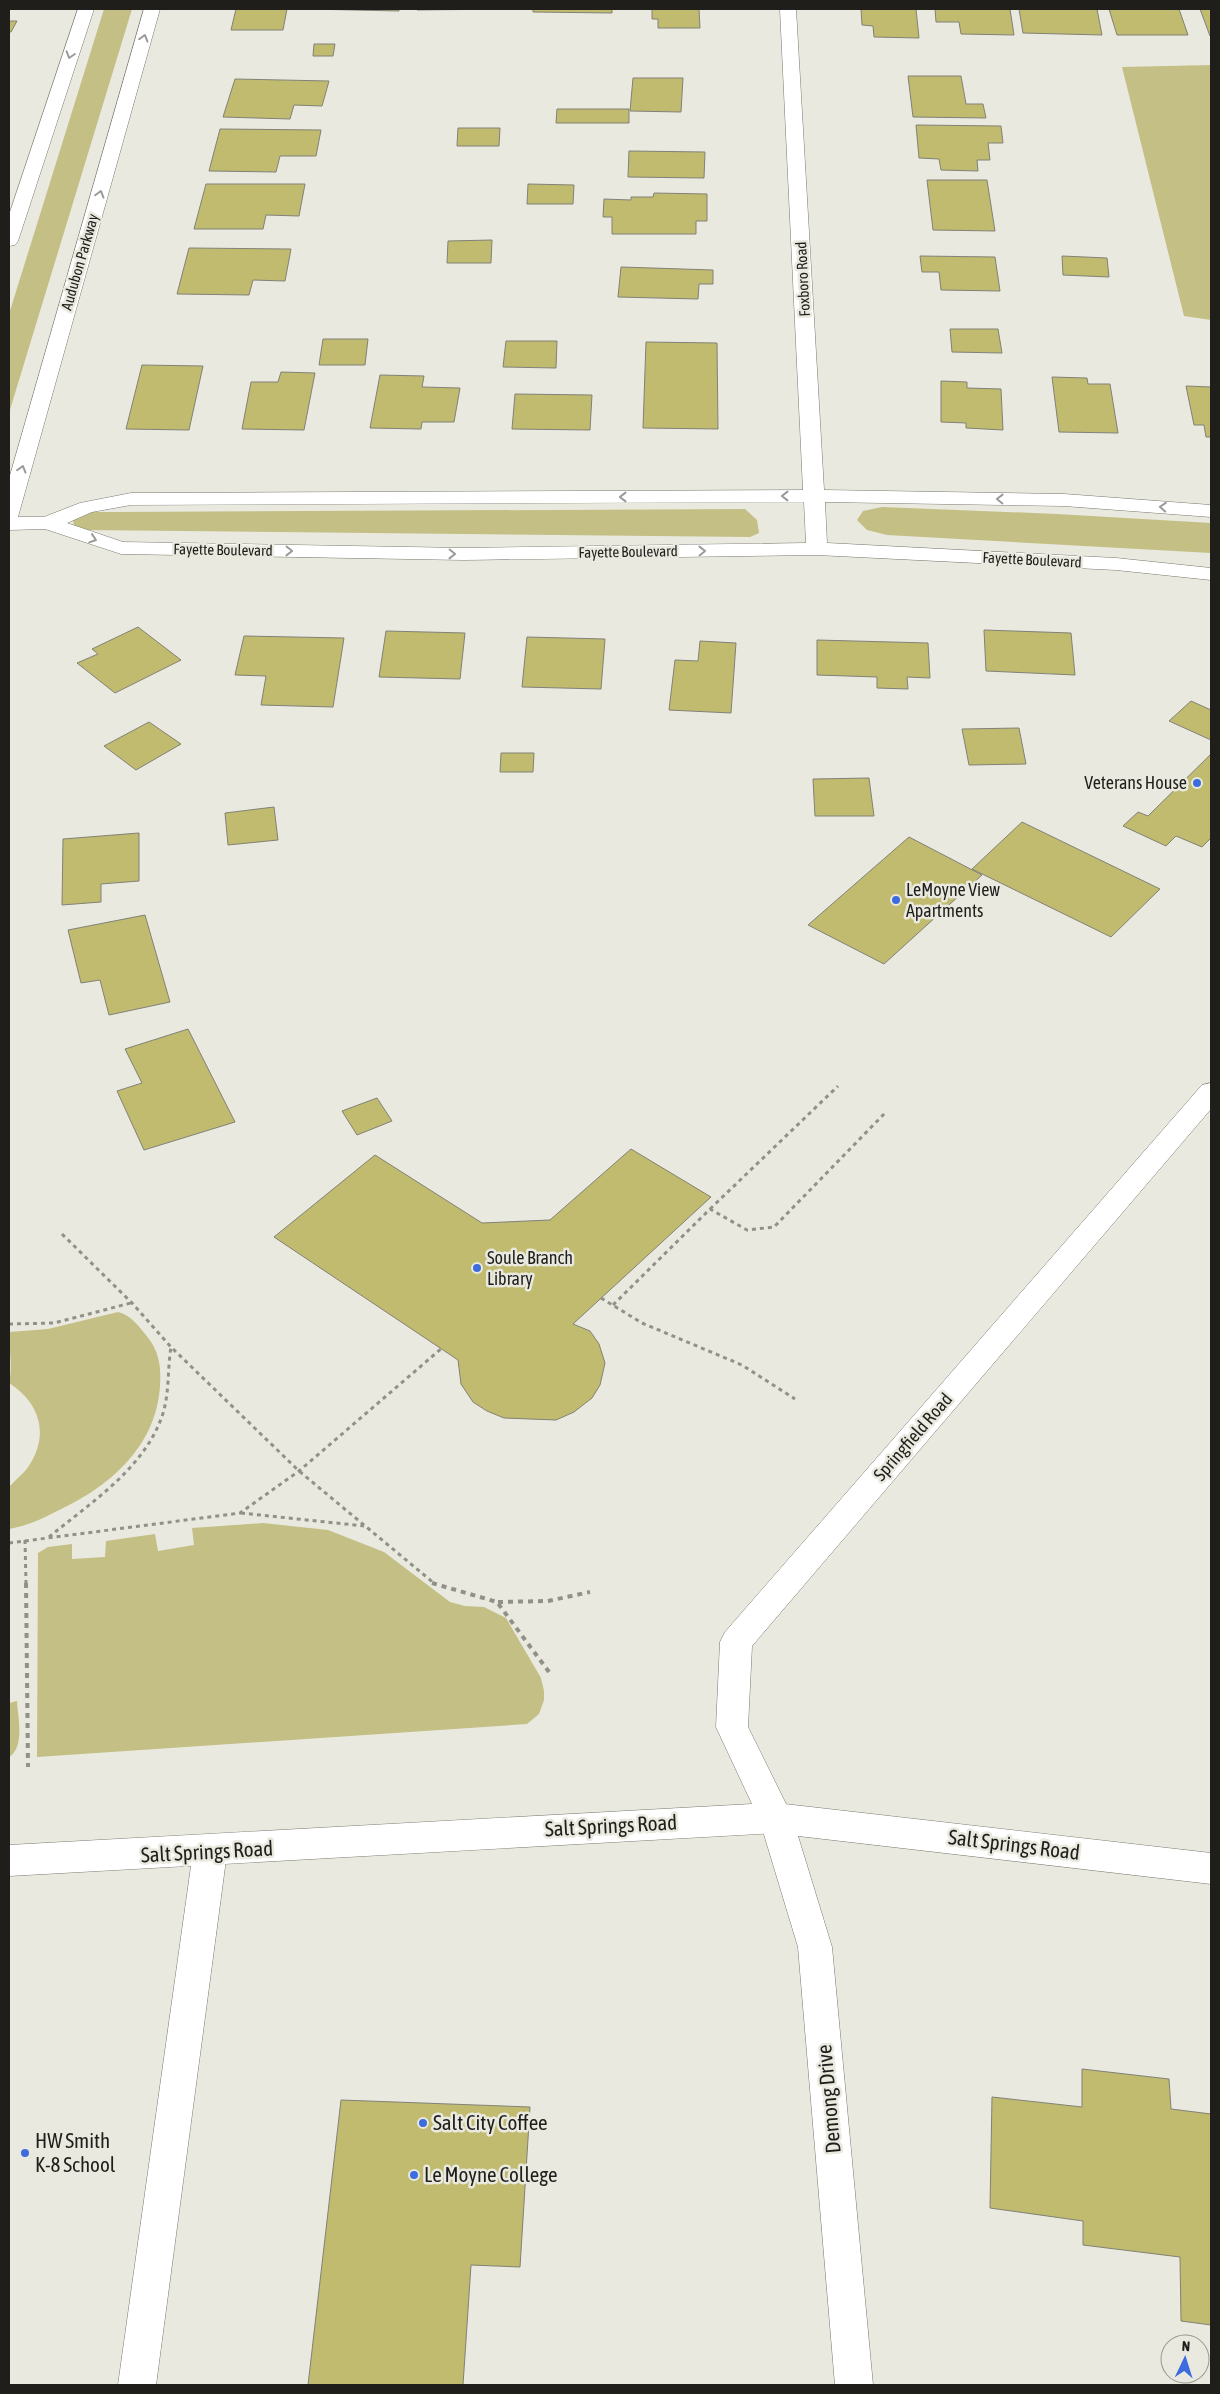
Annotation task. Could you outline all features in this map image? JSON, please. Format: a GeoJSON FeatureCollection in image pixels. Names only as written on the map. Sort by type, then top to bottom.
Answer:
{"type":"FeatureCollection","features":[{"type":"Feature","properties":{"kind":"street"},"geometry":{"type":"LineString","coordinates":[[9,241],[86,9]]}},
{"type":"Feature","properties":{"kind":"street","name":"Audubon Parkway"},"geometry":{"type":"LineString","coordinates":[[9,516],[152,9]]}},
{"type":"Feature","properties":{"kind":"street","name":"Foxboro Road"},"geometry":{"type":"LineString","coordinates":[[788,9],[817,549]]}},
{"type":"Feature","properties":{"kind":"street","name":"Fayette Boulevard"},"geometry":{"type":"LineString","coordinates":[[47,523],[87,507],[131,499],[815,496],[1064,500],[1211,511]]}},
{"type":"Feature","properties":{"kind":"street","name":"Fayette Boulevard"},"geometry":{"type":"LineString","coordinates":[[9,524],[47,523],[121,548],[464,554],[817,549],[1116,564],[1211,574]]}},
{"type":"Feature","properties":{"kind":"street","name":"Springfield Road"},"geometry":{"type":"LineString","coordinates":[[776,1818],[732,1726],[736,1642],[1211,1092]]}},
{"type":"Feature","properties":{"kind":"street","name":"Salt Springs Road"},"geometry":{"type":"LineString","coordinates":[[9,1861],[210,1852],[552,1829],[776,1818],[1211,1868]]}},
{"type":"Feature","properties":{"kind":"street","name":"Demong Drive"},"geometry":{"type":"LineString","coordinates":[[776,1818],[815,1947],[854,2385]]}},
{"type":"Feature","properties":{"kind":"street"},"geometry":{"type":"LineString","coordinates":[[137,2385],[210,1852]]}},
{"type":"Feature","properties":{"kind":"path"},"geometry":{"type":"LineString","coordinates":[[613,1305],[838,1086]]}},
{"type":"Feature","properties":{"kind":"path"},"geometry":{"type":"LineString","coordinates":[[710,1209],[747,1230],[774,1227],[886,1112]]}},
{"type":"Feature","properties":{"kind":"path"},"geometry":{"type":"LineString","coordinates":[[62,1234],[132,1303],[171,1347],[299,1471],[432,1584],[497,1602],[548,1601],[590,1592]]}},
{"type":"Feature","properties":{"kind":"path"},"geometry":{"type":"LineString","coordinates":[[601,1298],[642,1323],[742,1365],[795,1399]]}},
{"type":"Feature","properties":{"kind":"path"},"geometry":{"type":"LineString","coordinates":[[9,1324],[54,1324],[132,1303]]}},
{"type":"Feature","properties":{"kind":"path"},"geometry":{"type":"LineString","coordinates":[[49,1538],[116,1482],[148,1445],[159,1422],[167,1397],[171,1347]]}},
{"type":"Feature","properties":{"kind":"path"},"geometry":{"type":"LineString","coordinates":[[240,1513],[299,1471],[442,1348]]}},
{"type":"Feature","properties":{"kind":"path"},"geometry":{"type":"LineString","coordinates":[[9,1543],[240,1513],[365,1526]]}},
{"type":"Feature","properties":{"kind":"path"},"geometry":{"type":"LineString","coordinates":[[25,1540],[28,1767]]}},
{"type":"Feature","properties":{"kind":"path"},"geometry":{"type":"LineString","coordinates":[[497,1602],[549,1672]]}},
{"type":"Feature","properties":{"kind":"shaded area"},"geometry":{"type":"Polygon","coordinates":[[[104,9],[132,9],[9,413],[9,314],[104,9]]]}},
{"type":"Feature","properties":{"kind":"shaded area"},"geometry":{"type":"Polygon","coordinates":[[[1211,65],[1211,320],[1184,316],[1122,67],[1211,65]]]}},
{"type":"Feature","properties":{"kind":"shaded area"},"geometry":{"type":"Polygon","coordinates":[[[882,507],[1057,514],[1211,523],[1211,553],[887,535],[867,530],[857,520],[863,511],[882,507]]]}},
{"type":"Feature","properties":{"kind":"shaded area"},"geometry":{"type":"Polygon","coordinates":[[[745,509],[757,520],[759,533],[750,537],[84,530],[74,526],[73,520],[89,512],[745,509]]]}},
{"type":"Feature","properties":{"kind":"shaded area"},"geometry":{"type":"Polygon","coordinates":[[[118,1312],[132,1319],[149,1339],[158,1356],[160,1386],[157,1408],[149,1428],[139,1447],[126,1463],[93,1491],[44,1518],[9,1529],[9,1487],[26,1470],[34,1458],[40,1434],[39,1422],[29,1401],[9,1383],[11,1364],[9,1332],[48,1329],[118,1312]]]}},
{"type":"Feature","properties":{"kind":"shaded area"},"geometry":{"type":"Polygon","coordinates":[[[263,1523],[328,1530],[384,1552],[450,1602],[465,1606],[484,1607],[506,1618],[541,1678],[544,1700],[539,1714],[527,1724],[37,1757],[38,1553],[48,1547],[72,1544],[72,1559],[105,1557],[106,1541],[155,1534],[158,1551],[194,1545],[192,1528],[263,1523]]]}},
{"type":"Feature","properties":{"kind":"shaded area"},"geometry":{"type":"Polygon","coordinates":[[[17,1701],[19,1739],[14,1752],[9,1757],[9,1703],[17,1701]]]}},
{"type":"Feature","properties":{"kind":"building"},"geometry":{"type":"Polygon","coordinates":[[[236,9],[287,9],[283,30],[231,30],[236,9]]]}},
{"type":"Feature","properties":{"kind":"building"},"geometry":{"type":"Polygon","coordinates":[[[309,9],[399,9],[399,11],[309,9]]]}},
{"type":"Feature","properties":{"kind":"building"},"geometry":{"type":"Polygon","coordinates":[[[417,9],[509,9],[417,10],[417,9]]]}},
{"type":"Feature","properties":{"kind":"building"},"geometry":{"type":"Polygon","coordinates":[[[533,9],[612,9],[612,13],[533,12],[533,9]]]}},
{"type":"Feature","properties":{"kind":"building"},"geometry":{"type":"Polygon","coordinates":[[[652,9],[699,9],[700,28],[658,28],[658,19],[652,19],[652,9]]]}},
{"type":"Feature","properties":{"kind":"building"},"geometry":{"type":"Polygon","coordinates":[[[861,9],[916,9],[919,38],[874,37],[873,26],[862,25],[861,9]]]}},
{"type":"Feature","properties":{"kind":"building"},"geometry":{"type":"Polygon","coordinates":[[[935,9],[1010,9],[1014,35],[961,34],[959,22],[936,22],[935,9]]]}},
{"type":"Feature","properties":{"kind":"building"},"geometry":{"type":"Polygon","coordinates":[[[1019,9],[1097,9],[1102,35],[1023,33],[1019,9]]]}},
{"type":"Feature","properties":{"kind":"building"},"geometry":{"type":"Polygon","coordinates":[[[1109,9],[1179,9],[1188,35],[1117,35],[1109,9]]]}},
{"type":"Feature","properties":{"kind":"building"},"geometry":{"type":"Polygon","coordinates":[[[1200,9],[1211,9],[1211,36],[1210,36],[1200,9]]]}},
{"type":"Feature","properties":{"kind":"building"},"geometry":{"type":"Polygon","coordinates":[[[9,21],[17,21],[11,32],[9,32],[9,21]]]}},
{"type":"Feature","properties":{"kind":"building"},"geometry":{"type":"Polygon","coordinates":[[[314,44],[335,44],[333,56],[313,56],[314,44]]]}},
{"type":"Feature","properties":{"kind":"building"},"geometry":{"type":"Polygon","coordinates":[[[908,76],[961,76],[966,104],[983,104],[986,118],[913,117],[908,76]]]}},
{"type":"Feature","properties":{"kind":"building"},"geometry":{"type":"Polygon","coordinates":[[[633,78],[683,78],[681,112],[630,111],[633,78]]]}},
{"type":"Feature","properties":{"kind":"building"},"geometry":{"type":"Polygon","coordinates":[[[235,79],[329,81],[322,106],[294,105],[290,119],[223,117],[235,79]]]}},
{"type":"Feature","properties":{"kind":"building"},"geometry":{"type":"Polygon","coordinates":[[[557,109],[629,109],[629,123],[556,123],[557,109]]]}},
{"type":"Feature","properties":{"kind":"building"},"geometry":{"type":"Polygon","coordinates":[[[916,125],[1001,126],[1003,143],[988,143],[990,160],[977,160],[978,171],[941,170],[939,159],[919,158],[916,125]]]}},
{"type":"Feature","properties":{"kind":"building"},"geometry":{"type":"Polygon","coordinates":[[[458,128],[500,128],[499,146],[457,146],[458,128]]]}},
{"type":"Feature","properties":{"kind":"building"},"geometry":{"type":"Polygon","coordinates":[[[220,129],[321,130],[316,156],[280,156],[276,172],[209,171],[220,129]]]}},
{"type":"Feature","properties":{"kind":"building"},"geometry":{"type":"Polygon","coordinates":[[[629,151],[705,152],[704,178],[628,177],[629,151]]]}},
{"type":"Feature","properties":{"kind":"building"},"geometry":{"type":"Polygon","coordinates":[[[927,180],[987,180],[995,231],[933,230],[927,180]]]}},
{"type":"Feature","properties":{"kind":"building"},"geometry":{"type":"Polygon","coordinates":[[[206,184],[305,184],[299,216],[266,215],[263,229],[194,229],[206,184]]]}},
{"type":"Feature","properties":{"kind":"building"},"geometry":{"type":"Polygon","coordinates":[[[528,184],[574,185],[573,204],[527,204],[528,184]]]}},
{"type":"Feature","properties":{"kind":"building"},"geometry":{"type":"Polygon","coordinates":[[[654,193],[707,194],[707,221],[696,221],[696,234],[612,234],[612,217],[603,217],[604,199],[631,200],[631,197],[653,197],[654,193]]]}},
{"type":"Feature","properties":{"kind":"building"},"geometry":{"type":"Polygon","coordinates":[[[492,240],[491,263],[447,263],[448,241],[492,240]]]}},
{"type":"Feature","properties":{"kind":"building"},"geometry":{"type":"Polygon","coordinates":[[[189,248],[291,249],[285,281],[253,280],[249,295],[177,294],[189,248]]]}},
{"type":"Feature","properties":{"kind":"building"},"geometry":{"type":"Polygon","coordinates":[[[920,256],[995,257],[1000,291],[941,290],[939,272],[922,272],[920,256]]]}},
{"type":"Feature","properties":{"kind":"building"},"geometry":{"type":"Polygon","coordinates":[[[1062,256],[1107,258],[1109,277],[1063,275],[1062,256]]]}},
{"type":"Feature","properties":{"kind":"building"},"geometry":{"type":"Polygon","coordinates":[[[621,267],[713,270],[713,284],[699,284],[698,299],[618,297],[621,267]]]}},
{"type":"Feature","properties":{"kind":"building"},"geometry":{"type":"Polygon","coordinates":[[[950,329],[998,329],[1002,353],[952,352],[950,329]]]}},
{"type":"Feature","properties":{"kind":"building"},"geometry":{"type":"Polygon","coordinates":[[[323,339],[368,339],[365,365],[319,365],[323,339]]]}},
{"type":"Feature","properties":{"kind":"building"},"geometry":{"type":"Polygon","coordinates":[[[506,341],[557,341],[556,368],[503,367],[506,341]]]}},
{"type":"Feature","properties":{"kind":"building"},"geometry":{"type":"Polygon","coordinates":[[[646,342],[717,343],[718,429],[643,428],[646,342]]]}},
{"type":"Feature","properties":{"kind":"building"},"geometry":{"type":"Polygon","coordinates":[[[142,365],[203,366],[189,430],[126,429],[142,365]]]}},
{"type":"Feature","properties":{"kind":"building"},"geometry":{"type":"Polygon","coordinates":[[[281,372],[315,373],[304,430],[242,429],[251,382],[278,382],[281,372]]]}},
{"type":"Feature","properties":{"kind":"building"},"geometry":{"type":"Polygon","coordinates":[[[380,375],[424,376],[422,387],[460,388],[454,422],[422,422],[421,429],[370,428],[380,375]]]}},
{"type":"Feature","properties":{"kind":"building"},"geometry":{"type":"Polygon","coordinates":[[[1052,377],[1087,378],[1088,384],[1110,384],[1118,433],[1059,432],[1052,377]]]}},
{"type":"Feature","properties":{"kind":"building"},"geometry":{"type":"Polygon","coordinates":[[[941,381],[967,382],[967,388],[1001,389],[1003,430],[966,428],[966,423],[941,422],[941,381]]]}},
{"type":"Feature","properties":{"kind":"building"},"geometry":{"type":"Polygon","coordinates":[[[1186,386],[1211,387],[1211,437],[1206,437],[1204,425],[1194,425],[1186,386]]]}},
{"type":"Feature","properties":{"kind":"building"},"geometry":{"type":"Polygon","coordinates":[[[515,394],[592,395],[590,430],[512,429],[515,394]]]}},
{"type":"Feature","properties":{"kind":"building"},"geometry":{"type":"Polygon","coordinates":[[[138,627],[181,660],[115,693],[77,663],[98,654],[92,649],[138,627]]]}},
{"type":"Feature","properties":{"kind":"building"},"geometry":{"type":"Polygon","coordinates":[[[984,630],[1071,633],[1075,675],[986,671],[984,630]]]}},
{"type":"Feature","properties":{"kind":"building"},"geometry":{"type":"Polygon","coordinates":[[[386,631],[465,633],[460,679],[379,677],[386,631]]]}},
{"type":"Feature","properties":{"kind":"building"},"geometry":{"type":"Polygon","coordinates":[[[244,636],[344,638],[333,707],[261,705],[266,676],[235,675],[244,636]]]}},
{"type":"Feature","properties":{"kind":"building"},"geometry":{"type":"Polygon","coordinates":[[[527,637],[605,639],[601,689],[522,687],[527,637]]]}},
{"type":"Feature","properties":{"kind":"building"},"geometry":{"type":"Polygon","coordinates":[[[817,640],[928,643],[930,678],[907,677],[908,689],[877,688],[877,677],[817,675],[817,640]]]}},
{"type":"Feature","properties":{"kind":"building"},"geometry":{"type":"Polygon","coordinates":[[[700,641],[736,643],[731,713],[669,710],[675,660],[698,661],[700,641]]]}},
{"type":"Feature","properties":{"kind":"building"},"geometry":{"type":"Polygon","coordinates":[[[1191,701],[1211,710],[1211,740],[1169,721],[1191,701]]]}},
{"type":"Feature","properties":{"kind":"building"},"geometry":{"type":"Polygon","coordinates":[[[149,722],[181,744],[136,770],[104,746],[149,722]]]}},
{"type":"Feature","properties":{"kind":"building"},"geometry":{"type":"Polygon","coordinates":[[[1019,728],[1026,764],[969,765],[962,729],[1019,728]]]}},
{"type":"Feature","properties":{"kind":"building"},"geometry":{"type":"Polygon","coordinates":[[[501,753],[534,753],[533,772],[500,772],[501,753]]]}},
{"type":"Feature","properties":{"kind":"building","name":"Veterans House"},"geometry":{"type":"Polygon","coordinates":[[[1211,754],[1211,838],[1202,847],[1176,836],[1166,846],[1123,826],[1138,812],[1148,816],[1211,754]]]}},
{"type":"Feature","properties":{"kind":"building"},"geometry":{"type":"Polygon","coordinates":[[[869,778],[874,816],[815,816],[813,779],[869,778]]]}},
{"type":"Feature","properties":{"kind":"building"},"geometry":{"type":"Polygon","coordinates":[[[274,807],[278,840],[228,845],[225,813],[274,807]]]}},
{"type":"Feature","properties":{"kind":"building","name":"LeMoyne View Apartments"},"geometry":{"type":"Polygon","coordinates":[[[1022,822],[1160,889],[1111,937],[972,869],[1022,822]]]}},
{"type":"Feature","properties":{"kind":"building"},"geometry":{"type":"Polygon","coordinates":[[[139,833],[139,881],[101,884],[101,902],[62,905],[63,839],[139,833]]]}},
{"type":"Feature","properties":{"kind":"building","name":"LeMoyne View Apartments"},"geometry":{"type":"Polygon","coordinates":[[[909,837],[982,875],[884,964],[808,925],[909,837]]]}},
{"type":"Feature","properties":{"kind":"building"},"geometry":{"type":"Polygon","coordinates":[[[145,915],[170,1002],[109,1015],[100,980],[81,983],[68,930],[145,915]]]}},
{"type":"Feature","properties":{"kind":"building"},"geometry":{"type":"Polygon","coordinates":[[[188,1029],[235,1122],[144,1150],[117,1091],[142,1083],[125,1049],[188,1029]]]}},
{"type":"Feature","properties":{"kind":"building"},"geometry":{"type":"Polygon","coordinates":[[[377,1098],[392,1121],[357,1135],[342,1111],[377,1098]]]}},
{"type":"Feature","properties":{"kind":"building","name":"Soule Branch Library"},"geometry":{"type":"Polygon","coordinates":[[[631,1149],[711,1197],[573,1324],[590,1331],[599,1344],[605,1363],[600,1385],[592,1398],[574,1412],[556,1420],[504,1418],[487,1411],[473,1402],[461,1384],[458,1360],[274,1237],[375,1155],[482,1223],[550,1220],[631,1149]]]}},
{"type":"Feature","properties":{"kind":"building"},"geometry":{"type":"Polygon","coordinates":[[[1082,2069],[1169,2079],[1171,2109],[1211,2114],[1211,2325],[1181,2321],[1180,2257],[1083,2245],[1083,2221],[990,2208],[992,2097],[1082,2107],[1082,2069]]]}},
{"type":"Feature","properties":{"kind":"building"},"geometry":{"type":"Polygon","coordinates":[[[341,2100],[530,2107],[520,2267],[471,2265],[463,2385],[308,2385],[341,2100]]]}},
{"type":"Feature","properties":{"kind":"place","name":"Veterans House"},"geometry":{"type":"Point","coordinates":[1197,783]}},
{"type":"Feature","properties":{"kind":"place","name":"LeMoyne View Apartments"},"geometry":{"type":"Point","coordinates":[896,900]}},
{"type":"Feature","properties":{"kind":"place","name":"Soule Branch Library"},"geometry":{"type":"Point","coordinates":[477,1268]}},
{"type":"Feature","properties":{"kind":"place","name":"Salt City Coffee"},"geometry":{"type":"Point","coordinates":[423,2123]}},
{"type":"Feature","properties":{"kind":"place","name":"HW Smith K-8 School"},"geometry":{"type":"Point","coordinates":[25,2153]}},
{"type":"Feature","properties":{"kind":"place","name":"Le Moyne College"},"geometry":{"type":"Point","coordinates":[414,2175]}}]}
